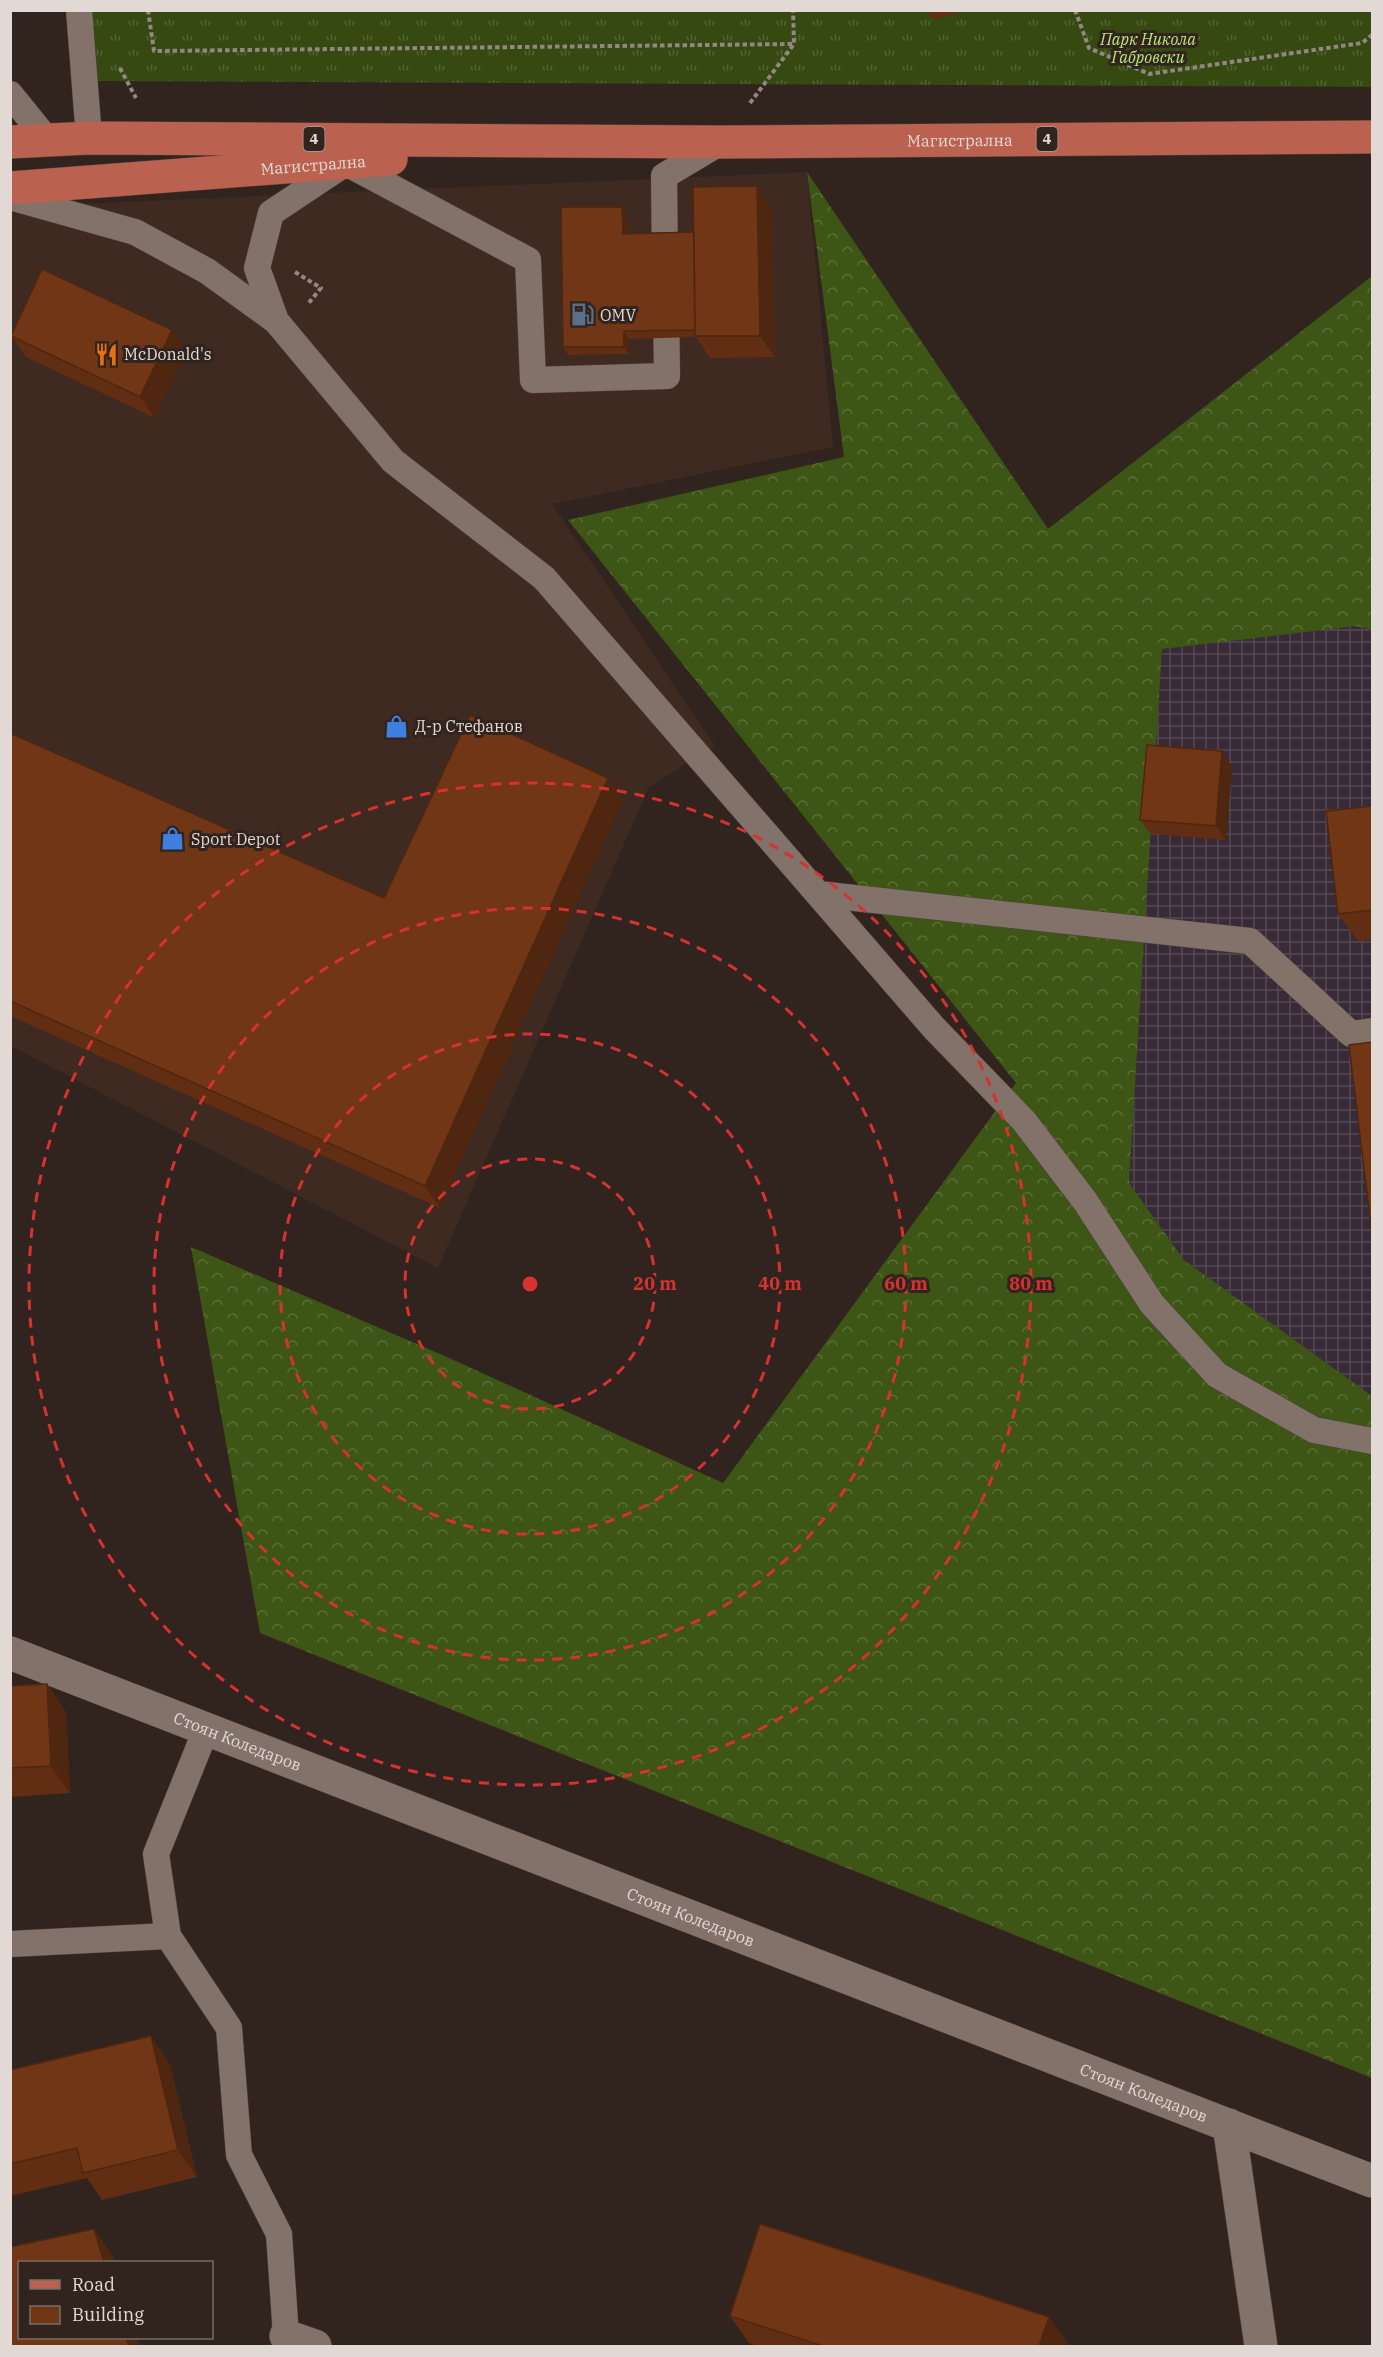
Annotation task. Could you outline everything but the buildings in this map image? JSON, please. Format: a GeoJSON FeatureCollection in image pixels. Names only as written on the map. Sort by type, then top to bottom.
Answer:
{"type":"FeatureCollection","features":[{"type":"Feature","properties":{"kind":"main road","name":"Магистрална"},"geometry":{"type":"LineString","coordinates":[[10,142],[89,138],[721,142],[1372,137]]}},
{"type":"Feature","properties":{"kind":"main road","name":"Магистрална"},"geometry":{"type":"LineString","coordinates":[[10,188],[617,141]]}},
{"type":"Feature","properties":{"kind":"street","name":"Стоян Коледаров"},"geometry":{"type":"LineString","coordinates":[[10,1653],[207,1727],[1372,2181]]}},
{"type":"Feature","properties":{"kind":"street"},"geometry":{"type":"LineString","coordinates":[[1229,2126],[1261,2346]]}},
{"type":"Feature","properties":{"kind":"lane"},"geometry":{"type":"LineString","coordinates":[[79,10],[89,138]]}},
{"type":"Feature","properties":{"kind":"lane"},"geometry":{"type":"LineString","coordinates":[[10,94],[48,141]]}},
{"type":"Feature","properties":{"kind":"lane"},"geometry":{"type":"LineString","coordinates":[[276,321],[257,268],[271,213],[345,163],[528,260],[533,380],[667,376],[664,176],[721,142]]}},
{"type":"Feature","properties":{"kind":"lane"},"geometry":{"type":"LineString","coordinates":[[10,197],[135,232],[207,271],[276,321],[393,461],[543,578],[934,1028],[1024,1120],[1085,1202],[1152,1304],[1217,1375],[1314,1430],[1372,1441]]}},
{"type":"Feature","properties":{"kind":"lane"},"geometry":{"type":"LineString","coordinates":[[818,894],[1250,941],[1351,1034],[1372,1031]]}},
{"type":"Feature","properties":{"kind":"lane"},"geometry":{"type":"LineString","coordinates":[[207,1727],[156,1854],[168,1936],[229,2028],[239,2155],[279,2234],[300,2341]]}},
{"type":"Feature","properties":{"kind":"lane"},"geometry":{"type":"LineString","coordinates":[[10,1944],[168,1936]]}},
{"type":"Feature","properties":{"kind":"path"},"geometry":{"type":"LineString","coordinates":[[148,10],[154,51],[794,44]]}},
{"type":"Feature","properties":{"kind":"path"},"geometry":{"type":"LineString","coordinates":[[721,142],[794,44],[793,10]]}},
{"type":"Feature","properties":{"kind":"path"},"geometry":{"type":"LineString","coordinates":[[1075,10],[1089,48],[1149,74],[1362,43],[1372,35]]}},
{"type":"Feature","properties":{"kind":"path"},"geometry":{"type":"LineString","coordinates":[[115,59],[136,98]]}},
{"type":"Feature","properties":{"kind":"shaded area"},"geometry":{"type":"Polygon","coordinates":[[[807,172],[833,447],[552,504],[715,746],[649,787],[438,1268],[11,1046],[10,207],[807,172]]]}},
{"type":"Feature","properties":{"kind":"shaded area"},"geometry":{"type":"Polygon","coordinates":[[[1356,626],[1372,630],[1372,1396],[1184,1260],[1129,1183],[1162,648],[1356,626]]]}},
{"type":"Feature","properties":{"kind":"green space","name":"Парк Никола Габровски"},"geometry":{"type":"Polygon","coordinates":[[[91,11],[1372,11],[1372,87],[97,81],[91,11]]]}},
{"type":"Feature","properties":{"kind":"green space"},"geometry":{"type":"Polygon","coordinates":[[[807,172],[1048,529],[1372,276],[1372,630],[1356,626],[1162,649],[1129,1183],[1184,1260],[1372,1396],[1372,2078],[260,1633],[191,1247],[447,1357],[723,1483],[1016,1083],[568,520],[844,457],[807,172]]]}},
{"type":"Feature","properties":{"kind":"place","name":"OMV"},"geometry":{"type":"Point","coordinates":[582,315]}},
{"type":"Feature","properties":{"kind":"place","name":"McDonald's"},"geometry":{"type":"Point","coordinates":[106,354]}},
{"type":"Feature","properties":{"kind":"place","name":"Д-р Стефанов"},"geometry":{"type":"Point","coordinates":[397,726]}},
{"type":"Feature","properties":{"kind":"place","name":"Sport Depot"},"geometry":{"type":"Point","coordinates":[173,839]}}]}
